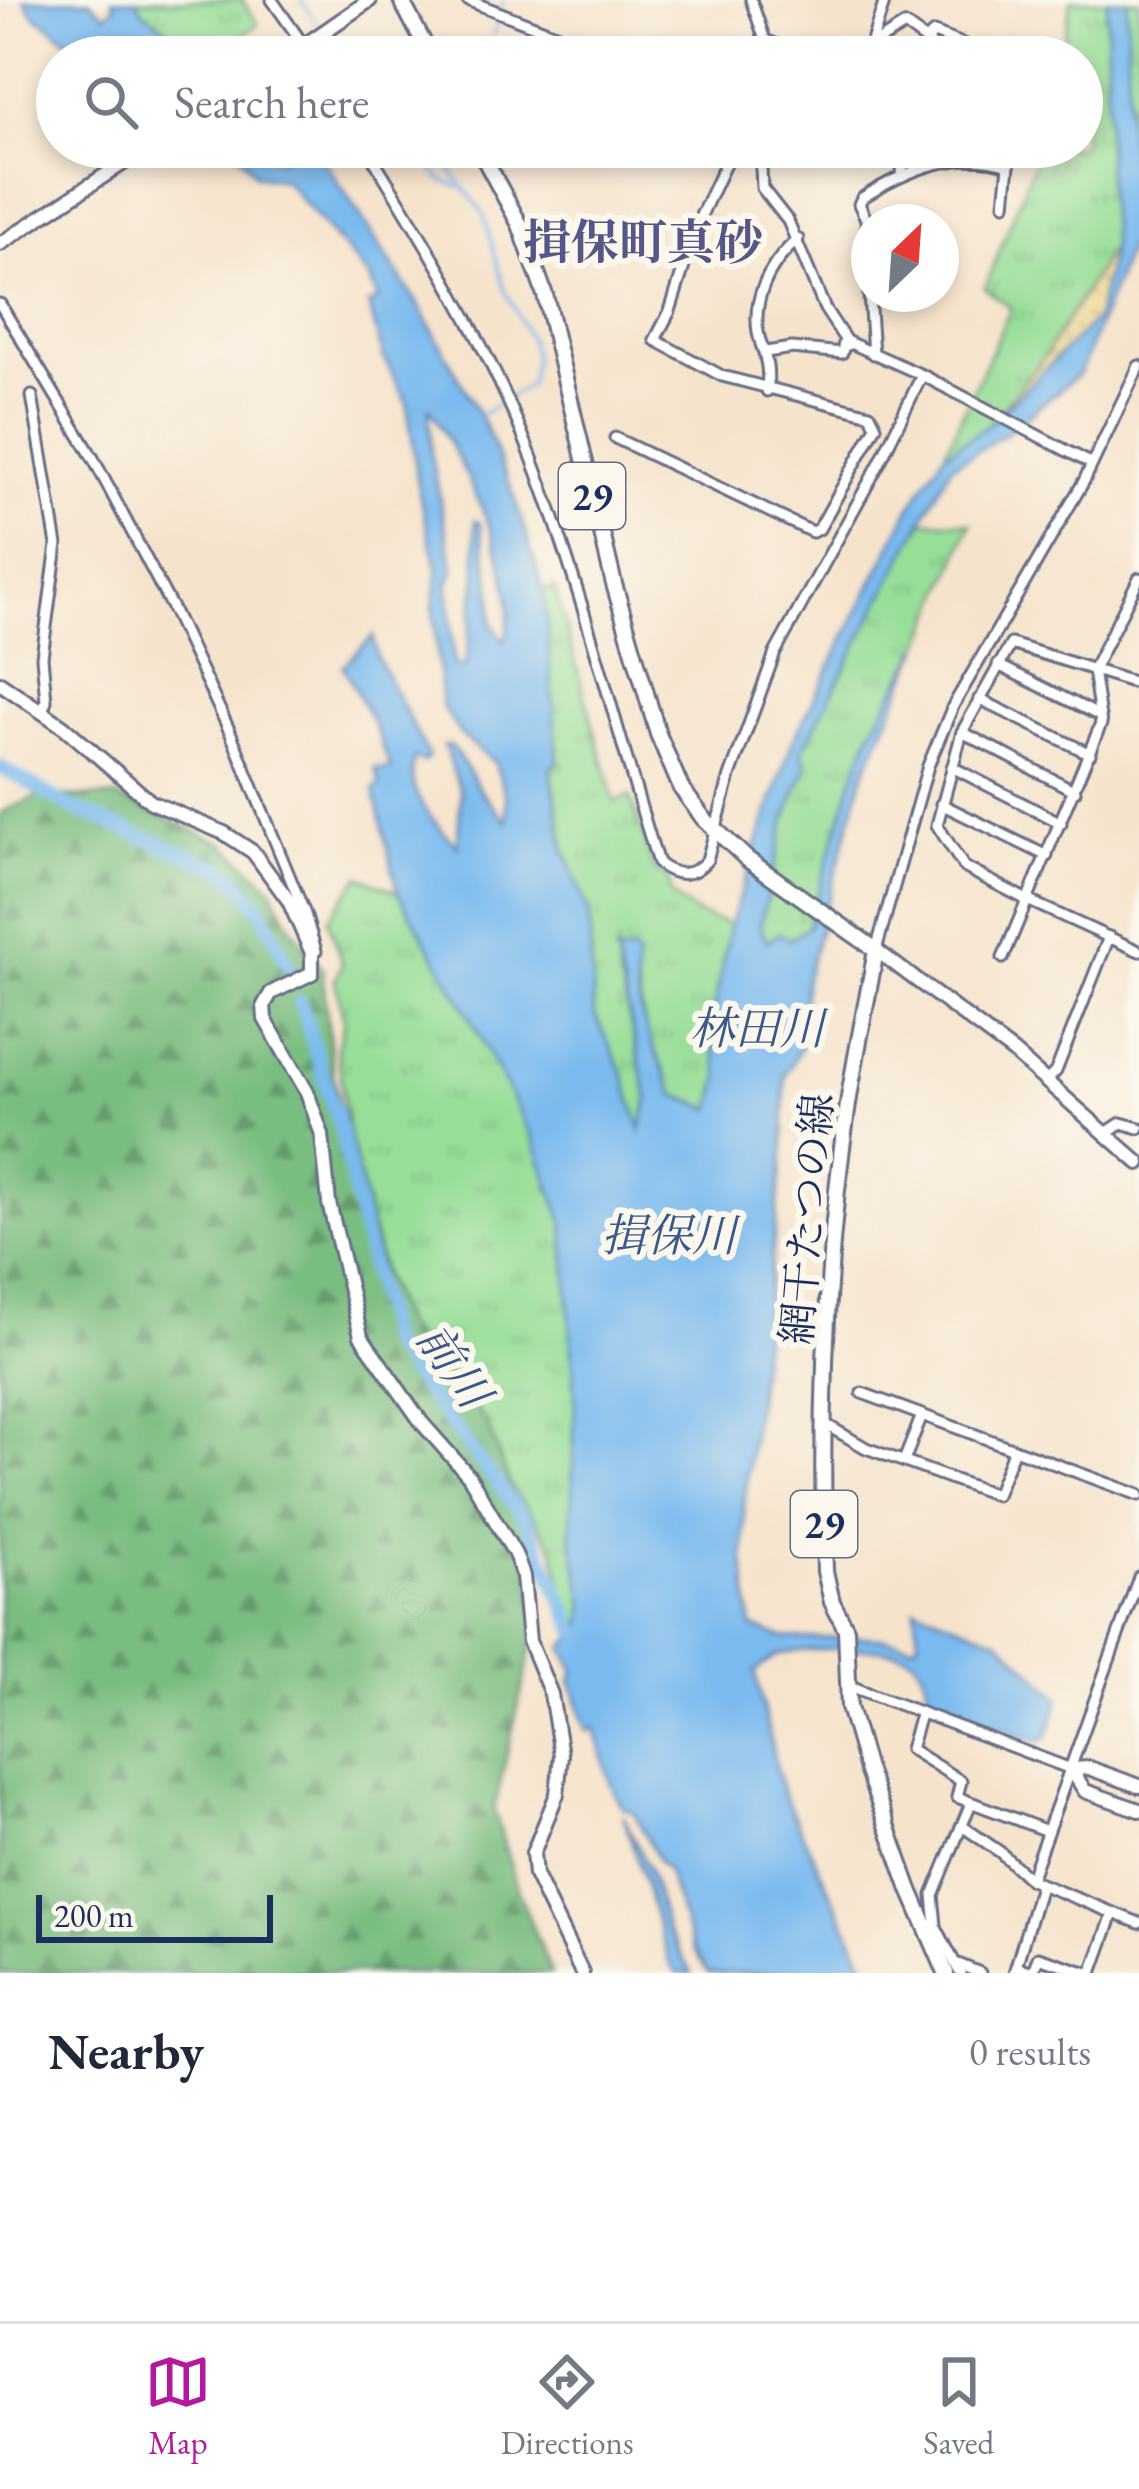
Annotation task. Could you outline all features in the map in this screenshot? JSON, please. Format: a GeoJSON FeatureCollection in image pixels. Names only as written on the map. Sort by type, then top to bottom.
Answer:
{"type":"FeatureCollection","features":[{"type":"Feature","properties":{"kind":"main road"},"geometry":{"type":"LineString","coordinates":[[318,36],[370,0]]}},
{"type":"Feature","properties":{"kind":"main road"},"geometry":{"type":"LineString","coordinates":[[401,0],[420,36]]}},
{"type":"Feature","properties":{"kind":"main road"},"geometry":{"type":"LineString","coordinates":[[0,244],[116,168]]}},
{"type":"Feature","properties":{"kind":"main road","name":"29"},"geometry":{"type":"LineString","coordinates":[[489,168],[520,225],[544,295],[598,522],[658,734],[681,788],[718,835],[873,948]]}},
{"type":"Feature","properties":{"kind":"main road"},"geometry":{"type":"LineString","coordinates":[[0,683],[42,711],[152,802],[224,833],[253,852],[278,882],[312,953],[312,973],[271,993],[264,1005],[265,1019],[308,1092],[322,1135],[328,1203],[361,1336],[422,1424],[470,1476],[523,1576],[529,1641],[551,1694],[561,1755],[557,1794],[532,1860],[582,1973]]}},
{"type":"Feature","properties":{"kind":"main road"},"geometry":{"type":"LineString","coordinates":[[873,948],[968,1016],[1139,1163]]}},
{"type":"Feature","properties":{"kind":"main road","name":"網干たつの線"},"geometry":{"type":"LineString","coordinates":[[873,948],[836,1212],[825,1424],[826,1571],[832,1602],[846,1629],[847,1685],[866,1766],[910,1890],[954,1970]]}},
{"type":"Feature","properties":{"kind":"main road"},"geometry":{"type":"LineString","coordinates":[[1139,1786],[1089,1768],[1071,1769],[1085,1791],[1139,1810]]}},
{"type":"Feature","properties":{"kind":"street"},"geometry":{"type":"LineString","coordinates":[[276,0],[299,36]]}},
{"type":"Feature","properties":{"kind":"street"},"geometry":{"type":"LineString","coordinates":[[467,0],[494,5],[566,36]]}},
{"type":"Feature","properties":{"kind":"street"},"geometry":{"type":"LineString","coordinates":[[751,0],[764,36]]}},
{"type":"Feature","properties":{"kind":"street"},"geometry":{"type":"LineString","coordinates":[[874,36],[885,0]]}},
{"type":"Feature","properties":{"kind":"street"},"geometry":{"type":"LineString","coordinates":[[890,36],[905,25],[920,36]]}},
{"type":"Feature","properties":{"kind":"street"},"geometry":{"type":"LineString","coordinates":[[378,168],[469,324],[528,449],[573,574],[658,863],[681,875],[700,868],[718,835],[730,776],[775,653],[922,375]]}},
{"type":"Feature","properties":{"kind":"street"},"geometry":{"type":"LineString","coordinates":[[615,438],[812,532],[819,529],[876,422],[870,414],[722,376],[655,340],[723,168]]}},
{"type":"Feature","properties":{"kind":"street"},"geometry":{"type":"LineString","coordinates":[[761,168],[762,188],[798,239],[825,308],[846,341],[1092,464]]}},
{"type":"Feature","properties":{"kind":"street"},"geometry":{"type":"LineString","coordinates":[[902,168],[902,173]]}},
{"type":"Feature","properties":{"kind":"street"},"geometry":{"type":"LineString","coordinates":[[859,204],[902,173],[920,168]]}},
{"type":"Feature","properties":{"kind":"street"},"geometry":{"type":"LineString","coordinates":[[1005,204],[1009,168]]}},
{"type":"Feature","properties":{"kind":"street"},"geometry":{"type":"LineString","coordinates":[[767,391],[759,320],[764,282],[798,239]]}},
{"type":"Feature","properties":{"kind":"street"},"geometry":{"type":"LineString","coordinates":[[0,304],[93,458],[206,678],[310,928],[316,950],[312,953]]}},
{"type":"Feature","properties":{"kind":"street"},"geometry":{"type":"LineString","coordinates":[[870,312],[872,353]]}},
{"type":"Feature","properties":{"kind":"street"},"geometry":{"type":"LineString","coordinates":[[766,352],[792,348],[842,353],[844,343],[872,353]]}},
{"type":"Feature","properties":{"kind":"street"},"geometry":{"type":"LineString","coordinates":[[873,948],[928,766],[952,706],[1092,464],[1139,366]]}},
{"type":"Feature","properties":{"kind":"street"},"geometry":{"type":"LineString","coordinates":[[32,396],[57,544],[42,657],[46,700],[42,711]]}},
{"type":"Feature","properties":{"kind":"street"},"geometry":{"type":"LineString","coordinates":[[1003,958],[1101,724],[1093,670],[1139,578]]}},
{"type":"Feature","properties":{"kind":"street"},"geometry":{"type":"LineString","coordinates":[[1139,684],[1011,644],[962,733],[937,825],[964,867],[1139,951]]}},
{"type":"Feature","properties":{"kind":"street"},"geometry":{"type":"LineString","coordinates":[[998,665],[1100,716]]}},
{"type":"Feature","properties":{"kind":"street"},"geometry":{"type":"LineString","coordinates":[[979,699],[1090,754]]}},
{"type":"Feature","properties":{"kind":"street"},"geometry":{"type":"LineString","coordinates":[[962,733],[1075,791]]}},
{"type":"Feature","properties":{"kind":"street"},"geometry":{"type":"LineString","coordinates":[[952,767],[1061,823]]}},
{"type":"Feature","properties":{"kind":"street"},"geometry":{"type":"LineString","coordinates":[[941,804],[1047,856]]}},
{"type":"Feature","properties":{"kind":"street"},"geometry":{"type":"LineString","coordinates":[[1047,1081],[1057,1068],[1109,937]]}},
{"type":"Feature","properties":{"kind":"street"},"geometry":{"type":"LineString","coordinates":[[1106,1133],[1121,1123],[1139,1128]]}},
{"type":"Feature","properties":{"kind":"street"},"geometry":{"type":"LineString","coordinates":[[862,1393],[1139,1495]]}},
{"type":"Feature","properties":{"kind":"street"},"geometry":{"type":"LineString","coordinates":[[904,1461],[922,1415]]}},
{"type":"Feature","properties":{"kind":"street"},"geometry":{"type":"LineString","coordinates":[[825,1424],[847,1440],[996,1495],[1014,1449]]}},
{"type":"Feature","properties":{"kind":"street"},"geometry":{"type":"LineString","coordinates":[[1114,1914],[1090,1973],[1038,1957],[1033,1972],[1015,1970],[1047,1831],[1139,1577]]}},
{"type":"Feature","properties":{"kind":"street"},"geometry":{"type":"LineString","coordinates":[[847,1685],[1071,1769]]}},
{"type":"Feature","properties":{"kind":"street"},"geometry":{"type":"LineString","coordinates":[[920,1715],[910,1749],[961,1781],[957,1798],[1047,1831]]}},
{"type":"Feature","properties":{"kind":"street"},"geometry":{"type":"LineString","coordinates":[[936,1926],[933,1895],[970,1802]]}},
{"type":"Feature","properties":{"kind":"street"},"geometry":{"type":"LineString","coordinates":[[962,1826],[1035,1883],[1139,1923]]}},
{"type":"Feature","properties":{"kind":"street"},"geometry":{"type":"LineString","coordinates":[[910,1890],[936,1926],[954,1970],[980,1973]]}},
{"type":"Feature","properties":{"kind":"green space"},"geometry":{"type":"Polygon","coordinates":[[[137,0],[242,0],[258,24],[243,36],[176,36],[142,11],[137,0]]]}},
{"type":"Feature","properties":{"kind":"green space"},"geometry":{"type":"Polygon","coordinates":[[[1071,0],[1107,0],[1107,190],[1112,248],[1042,360],[988,425],[944,454],[1011,308],[985,288],[1032,168],[1103,168],[1103,36],[1065,36],[1071,0]]]}},
{"type":"Feature","properties":{"kind":"green space"},"geometry":{"type":"Polygon","coordinates":[[[1127,0],[1139,0],[1139,226],[1128,118],[1127,0]]]}},
{"type":"Feature","properties":{"kind":"green space"},"geometry":{"type":"Polygon","coordinates":[[[921,521],[971,523],[922,644],[872,730],[808,927],[788,940],[766,942],[760,926],[786,818],[806,768],[801,751],[921,521]]]}},
{"type":"Feature","properties":{"kind":"green space"},"geometry":{"type":"Polygon","coordinates":[[[554,587],[615,802],[630,796],[655,872],[667,875],[672,896],[696,914],[730,924],[710,1031],[720,1076],[713,1109],[675,1095],[646,1030],[634,972],[618,971],[648,1099],[640,1132],[624,1075],[594,1013],[589,913],[565,851],[550,766],[558,764],[544,591],[554,587]]]}},
{"type":"Feature","properties":{"kind":"green space"},"geometry":{"type":"Polygon","coordinates":[[[38,796],[116,797],[224,843],[271,887],[290,925],[322,968],[333,1075],[376,1257],[404,1326],[486,1422],[525,1524],[536,1629],[494,1810],[518,1891],[551,1973],[0,1973],[0,813],[38,796]]]}},
{"type":"Feature","properties":{"kind":"green space"},"geometry":{"type":"Polygon","coordinates":[[[360,876],[398,892],[533,1138],[564,1225],[575,1397],[571,1535],[585,1605],[581,1630],[573,1632],[554,1549],[458,1423],[391,1305],[347,1125],[337,1048],[344,1021],[335,980],[342,964],[328,919],[360,876]]]}},
{"type":"Feature","properties":{"kind":"sand"},"geometry":{"type":"Polygon","coordinates":[[[1112,248],[1096,319],[988,425],[1042,360],[1112,248]]]}},
{"type":"Feature","properties":{"kind":"water"},"geometry":{"type":"Polygon","coordinates":[[[24,0],[90,0],[105,15],[115,6],[112,0],[137,0],[142,11],[176,36],[63,36],[33,14],[24,0]]]}},
{"type":"Feature","properties":{"kind":"water","name":"揖保川"},"geometry":{"type":"Polygon","coordinates":[[[1107,0],[1127,0],[1128,118],[1137,225],[1080,373],[1004,435],[951,466],[802,751],[807,767],[786,818],[760,926],[767,941],[780,933],[789,940],[808,927],[872,730],[922,644],[863,776],[805,981],[803,1043],[785,1076],[784,1150],[744,1505],[752,1628],[784,1638],[867,1637],[913,1645],[918,1641],[915,1607],[999,1639],[1060,1698],[1047,1738],[1038,1742],[931,1702],[920,1667],[902,1654],[868,1649],[791,1652],[755,1672],[782,1791],[869,1973],[708,1973],[692,1947],[666,1869],[634,1813],[622,1807],[610,1783],[595,1728],[587,1731],[571,1680],[575,1671],[563,1648],[581,1630],[585,1605],[571,1535],[575,1397],[564,1225],[533,1138],[398,892],[374,790],[380,784],[375,769],[391,769],[343,666],[373,636],[377,657],[429,757],[423,762],[414,758],[417,796],[457,846],[461,793],[444,746],[452,746],[484,796],[507,821],[506,798],[495,763],[460,734],[442,707],[433,606],[438,571],[419,493],[407,402],[384,358],[368,304],[378,300],[370,279],[284,180],[256,175],[250,168],[329,168],[421,309],[484,424],[513,493],[544,591],[558,763],[550,767],[565,851],[589,913],[594,1013],[624,1075],[641,1130],[648,1099],[615,949],[620,955],[631,951],[638,957],[641,1010],[675,1095],[712,1109],[720,1076],[710,1031],[730,924],[792,743],[912,504],[944,454],[988,425],[1096,319],[1112,248],[1107,190],[1107,0]],[[429,407],[431,453],[454,570],[448,585],[454,665],[465,667],[477,576],[475,520],[480,522],[492,589],[492,623],[504,642],[509,617],[499,555],[473,489],[429,407]]]}},
{"type":"Feature","properties":{"kind":"water"},"geometry":{"type":"Polygon","coordinates":[[[623,1815],[649,1871],[667,1930],[692,1973],[676,1973],[670,1964],[623,1815]]]}},
{"type":"Feature","properties":{"kind":"waterway"},"geometry":{"type":"LineString","coordinates":[[301,0],[320,28]]}},
{"type":"Feature","properties":{"kind":"waterway"},"geometry":{"type":"LineString","coordinates":[[494,36],[503,0]]}},
{"type":"Feature","properties":{"kind":"waterway"},"geometry":{"type":"LineString","coordinates":[[431,168],[442,180],[459,187]]}},
{"type":"Feature","properties":{"kind":"waterway"},"geometry":{"type":"LineString","coordinates":[[453,168],[483,212],[505,290],[534,357],[530,384],[478,417]]}},
{"type":"Feature","properties":{"kind":"waterway","name":"前川"},"geometry":{"type":"LineString","coordinates":[[0,767],[70,807],[225,870],[255,902],[289,967]]}},
{"type":"Feature","properties":{"kind":"waterway","name":"前川"},"geometry":{"type":"LineString","coordinates":[[300,1002],[340,1128],[389,1345],[527,1522],[577,1632],[590,1641]]}},
{"type":"Feature","properties":{"kind":"district","name":"揖保町真砂"},"geometry":{"type":"Point","coordinates":[643,242]}},
{"type":"Feature","properties":{"kind":"water label","name":"林田川"},"geometry":{"type":"Point","coordinates":[757,1028]}}]}
